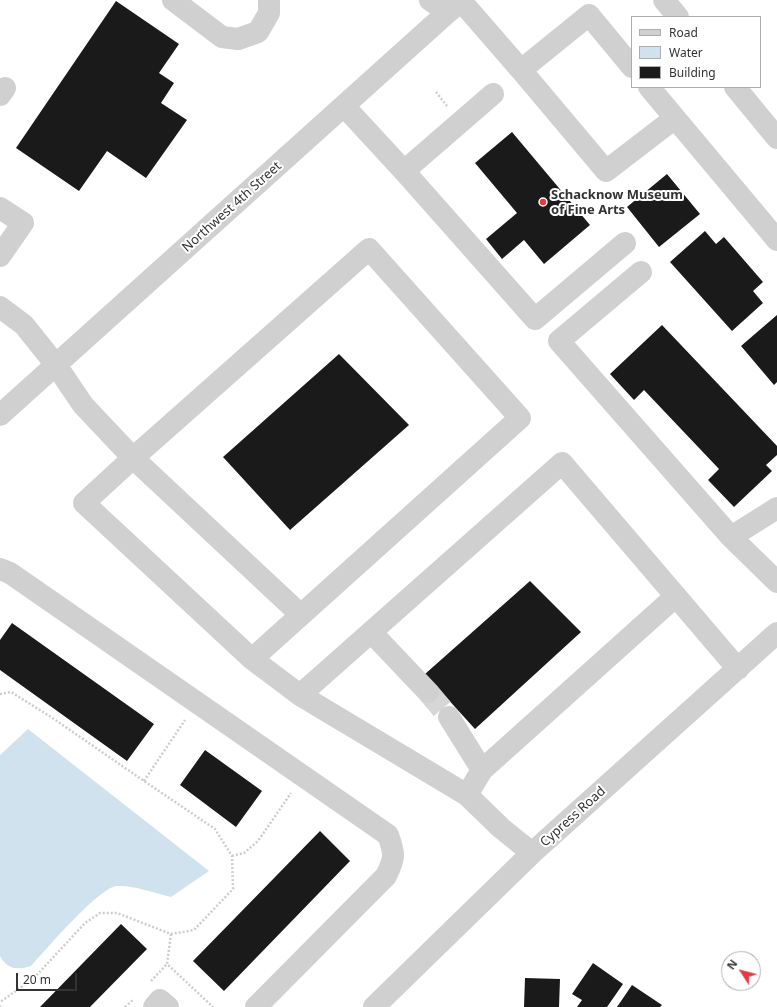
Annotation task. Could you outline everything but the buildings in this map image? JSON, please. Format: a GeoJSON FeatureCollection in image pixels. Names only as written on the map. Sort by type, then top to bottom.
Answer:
{"type":"FeatureCollection","features":[{"type":"Feature","properties":{"kind":"street"},"geometry":{"type":"LineString","coordinates":[[173,0],[222,37],[238,39],[258,32],[269,13],[269,0]]}},
{"type":"Feature","properties":{"kind":"street"},"geometry":{"type":"LineString","coordinates":[[430,0],[458,5],[521,70],[606,172],[675,118]]}},
{"type":"Feature","properties":{"kind":"street"},"geometry":{"type":"LineString","coordinates":[[664,0],[677,16]]}},
{"type":"Feature","properties":{"kind":"street","name":"Northwest 4th Street"},"geometry":{"type":"LineString","coordinates":[[0,415],[458,5]]}},
{"type":"Feature","properties":{"kind":"street"},"geometry":{"type":"LineString","coordinates":[[521,70],[589,15],[631,66]]}},
{"type":"Feature","properties":{"kind":"street"},"geometry":{"type":"LineString","coordinates":[[650,88],[777,240]]}},
{"type":"Feature","properties":{"kind":"street"},"geometry":{"type":"LineString","coordinates":[[737,88],[777,138]]}},
{"type":"Feature","properties":{"kind":"street"},"geometry":{"type":"LineString","coordinates":[[404,172],[493,94]]}},
{"type":"Feature","properties":{"kind":"street"},"geometry":{"type":"LineString","coordinates":[[344,106],[535,319],[625,243]]}},
{"type":"Feature","properties":{"kind":"street"},"geometry":{"type":"LineString","coordinates":[[0,208],[22,223],[0,256]]}},
{"type":"Feature","properties":{"kind":"street"},"geometry":{"type":"LineString","coordinates":[[252,659],[520,418],[369,249],[84,503],[252,659],[300,695],[467,795],[501,828],[532,853]]}},
{"type":"Feature","properties":{"kind":"street"},"geometry":{"type":"LineString","coordinates":[[641,272],[559,341],[731,537],[777,582]]}},
{"type":"Feature","properties":{"kind":"street"},"geometry":{"type":"LineString","coordinates":[[0,307],[24,325],[56,365],[83,405],[133,458],[301,615]]}},
{"type":"Feature","properties":{"kind":"street"},"geometry":{"type":"LineString","coordinates":[[300,695],[562,463],[738,668]]}},
{"type":"Feature","properties":{"kind":"street"},"geometry":{"type":"LineString","coordinates":[[731,537],[777,508]]}},
{"type":"Feature","properties":{"kind":"street"},"geometry":{"type":"LineString","coordinates":[[0,569],[10,573],[388,835],[394,849],[393,862],[386,876],[256,1007]]}},
{"type":"Feature","properties":{"kind":"street"},"geometry":{"type":"LineString","coordinates":[[467,795],[482,770],[676,596]]}},
{"type":"Feature","properties":{"kind":"street"},"geometry":{"type":"LineString","coordinates":[[371,632],[428,692]]}},
{"type":"Feature","properties":{"kind":"street","name":"Cypress Road"},"geometry":{"type":"LineString","coordinates":[[374,1007],[532,853],[777,633]]}},
{"type":"Feature","properties":{"kind":"street"},"geometry":{"type":"LineString","coordinates":[[449,717],[482,770]]}},
{"type":"Feature","properties":{"kind":"street"},"geometry":{"type":"LineString","coordinates":[[154,1007],[160,1000],[168,1007]]}},
{"type":"Feature","properties":{"kind":"path"},"geometry":{"type":"LineString","coordinates":[[436,92],[449,109]]}},
{"type":"Feature","properties":{"kind":"path"},"geometry":{"type":"LineString","coordinates":[[0,694],[11,692],[51,716],[215,829],[232,856],[233,889],[194,930],[171,934],[117,913],[100,913],[85,923],[33,979],[0,1002]]}},
{"type":"Feature","properties":{"kind":"path"},"geometry":{"type":"LineString","coordinates":[[144,781],[197,702]]}},
{"type":"Feature","properties":{"kind":"path"},"geometry":{"type":"LineString","coordinates":[[232,856],[244,853],[258,841],[303,775]]}},
{"type":"Feature","properties":{"kind":"path"},"geometry":{"type":"LineString","coordinates":[[171,934],[167,964],[213,1007]]}},
{"type":"Feature","properties":{"kind":"water"},"geometry":{"type":"Polygon","coordinates":[[[28,729],[209,871],[171,897],[123,886],[117,886],[109,889],[86,908],[31,966],[13,968],[6,964],[0,956],[0,755],[28,729]]]}},
{"type":"Feature","properties":{"kind":"tunnel"},"geometry":{"type":"LineString","coordinates":[[428,692],[449,717]]}},
{"type":"Feature","properties":{"kind":"place","name":"Schacknow Museum of Fine Arts"},"geometry":{"type":"Point","coordinates":[543,202]}}]}
